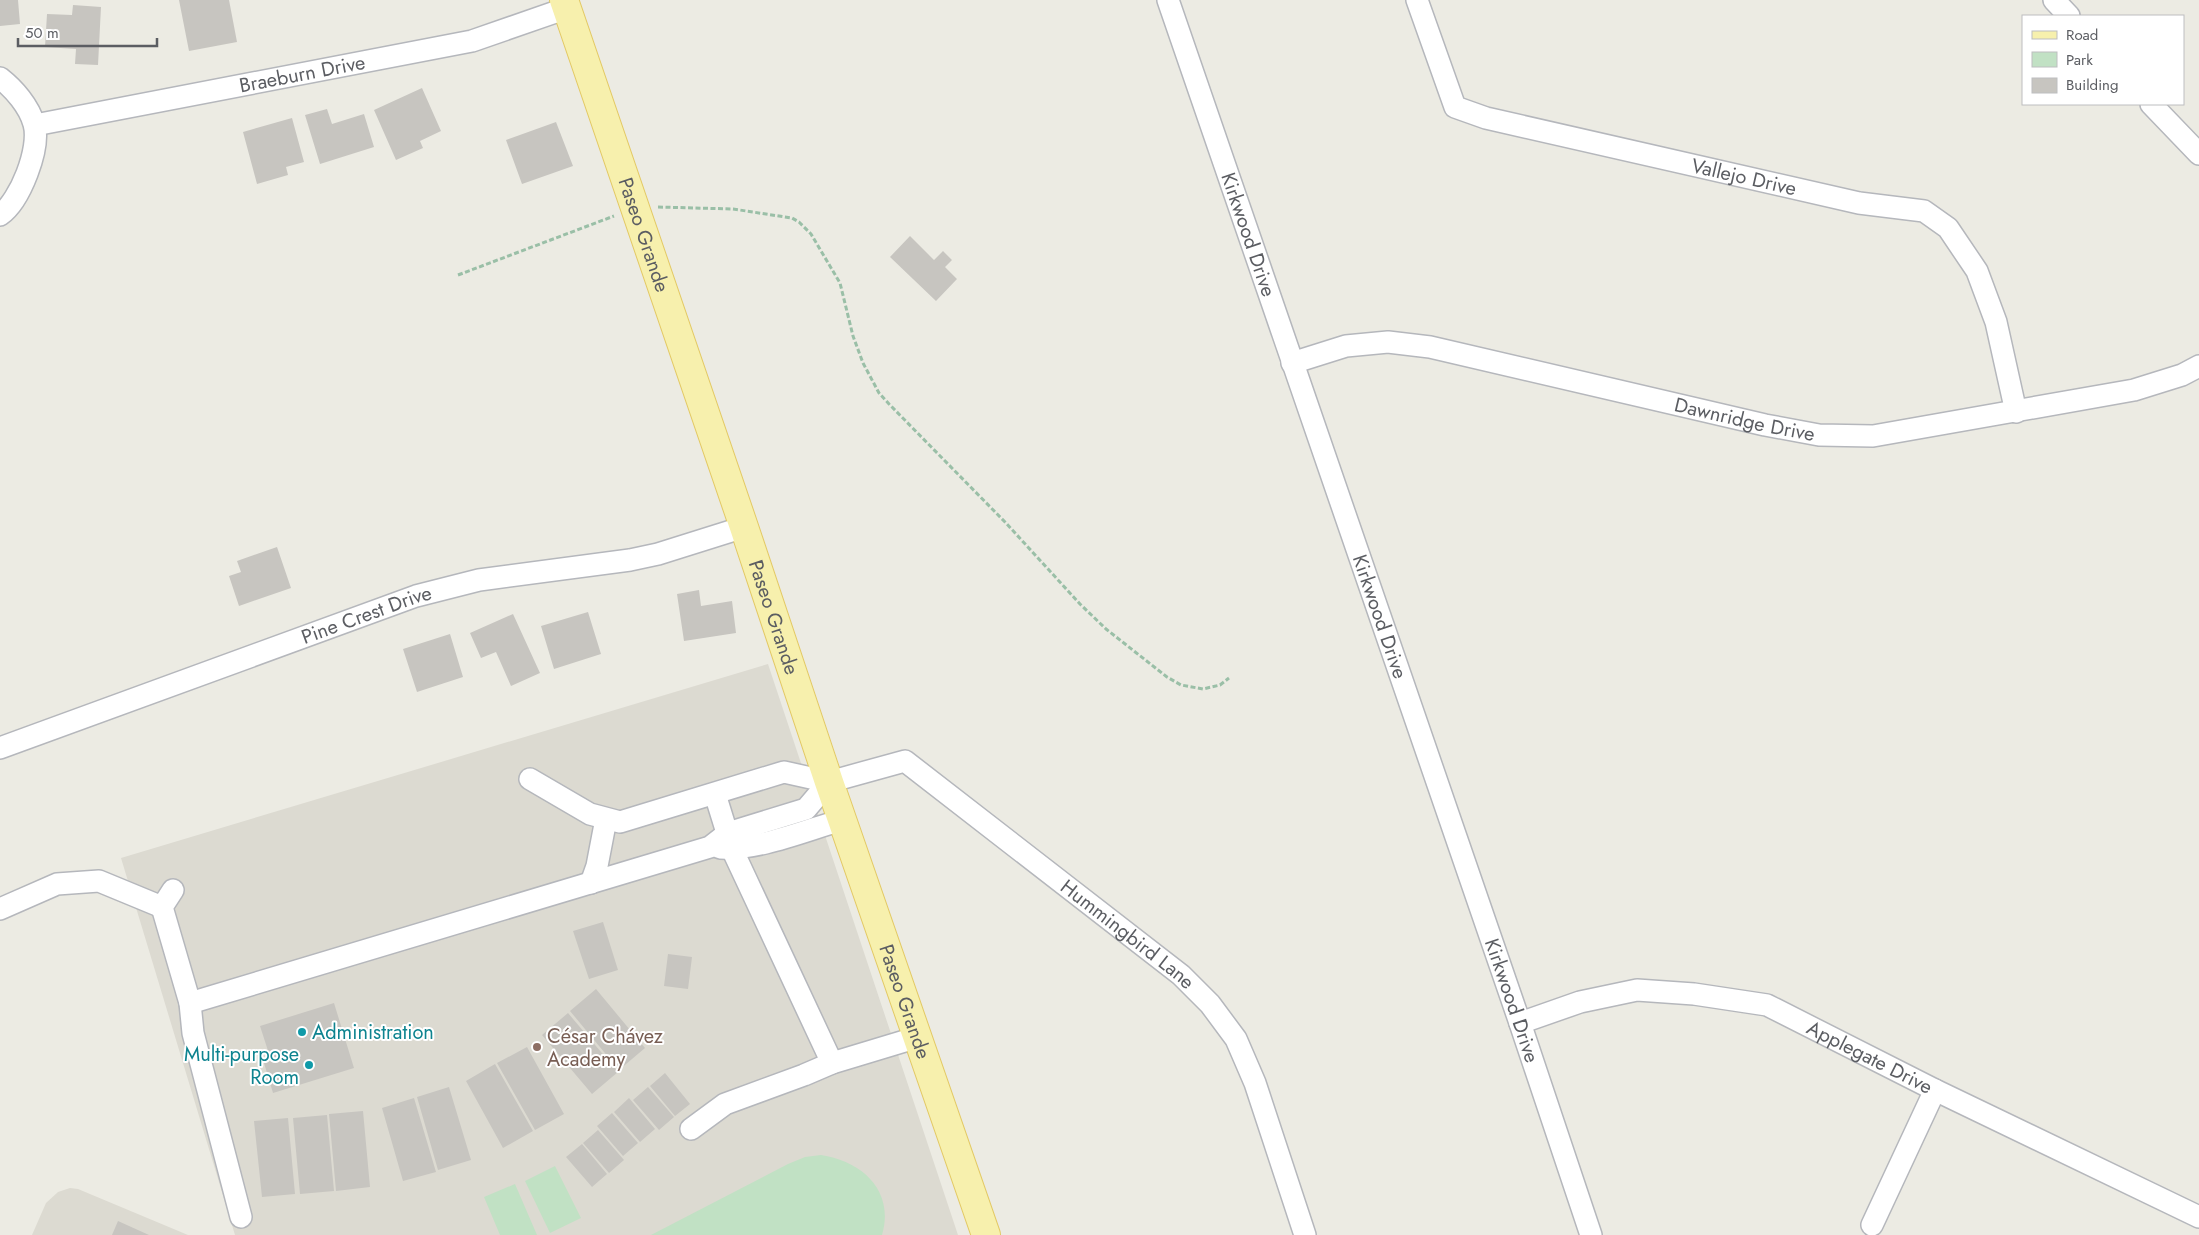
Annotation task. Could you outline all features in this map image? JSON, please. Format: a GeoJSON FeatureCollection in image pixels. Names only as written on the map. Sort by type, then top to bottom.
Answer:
{"type":"FeatureCollection","features":[{"type":"Feature","properties":{"kind":"main road","name":"Paseo Grande"},"geometry":{"type":"LineString","coordinates":[[565,4],[829,782],[986,1235]]}},
{"type":"Feature","properties":{"kind":"street","name":"Kirkwood Drive"},"geometry":{"type":"LineString","coordinates":[[1168,0],[1520,1022],[1591,1235]]}},
{"type":"Feature","properties":{"kind":"street","name":"Vallejo Drive"},"geometry":{"type":"LineString","coordinates":[[1417,0],[1455,107],[1486,118],[1859,203],[1924,211],[1948,228],[1977,271],[1996,322],[2016,412]]}},
{"type":"Feature","properties":{"kind":"street","name":"Braeburn Drive"},"geometry":{"type":"LineString","coordinates":[[35,125],[472,41],[565,4]]}},
{"type":"Feature","properties":{"kind":"street"},"geometry":{"type":"LineString","coordinates":[[0,78],[13,88],[35,125],[30,167],[21,189],[8,210],[0,215]]}},
{"type":"Feature","properties":{"kind":"street"},"geometry":{"type":"LineString","coordinates":[[2152,105],[2199,154]]}},
{"type":"Feature","properties":{"kind":"street","name":"Dawnridge Drive"},"geometry":{"type":"LineString","coordinates":[[1292,363],[1346,346],[1388,342],[1430,347],[1819,435],[1873,436],[2134,390],[2182,375],[2199,366]]}},
{"type":"Feature","properties":{"kind":"street","name":"Pine Crest Drive"},"geometry":{"type":"LineString","coordinates":[[0,748],[416,596],[479,580],[630,560],[658,554],[744,527]]}},
{"type":"Feature","properties":{"kind":"street","name":"Hummingbird Lane"},"geometry":{"type":"LineString","coordinates":[[829,782],[905,761],[1181,975],[1210,1004],[1236,1039],[1255,1083],[1306,1235]]}},
{"type":"Feature","properties":{"kind":"street"},"geometry":{"type":"LineString","coordinates":[[190,1003],[710,847],[806,809],[829,782],[784,772],[620,822],[590,814],[530,779]]}},
{"type":"Feature","properties":{"kind":"street"},"geometry":{"type":"LineString","coordinates":[[715,794],[730,840],[832,1063]]}},
{"type":"Feature","properties":{"kind":"street"},"geometry":{"type":"LineString","coordinates":[[591,883],[597,866],[606,818]]}},
{"type":"Feature","properties":{"kind":"street"},"geometry":{"type":"LineString","coordinates":[[730,840],[759,844],[842,820]]}},
{"type":"Feature","properties":{"kind":"street"},"geometry":{"type":"LineString","coordinates":[[0,909],[57,884],[99,881],[167,898],[190,1003],[193,1033],[241,1217]]}},
{"type":"Feature","properties":{"kind":"street","name":"Applegate Drive"},"geometry":{"type":"LineString","coordinates":[[1520,1022],[1580,1002],[1637,990],[1694,994],[1767,1005],[1935,1090],[2199,1217]]}},
{"type":"Feature","properties":{"kind":"street"},"geometry":{"type":"LineString","coordinates":[[691,1128],[725,1104],[832,1063],[918,1037]]}},
{"type":"Feature","properties":{"kind":"street"},"geometry":{"type":"LineString","coordinates":[[1872,1225],[1935,1090]]}},
{"type":"Feature","properties":{"kind":"path"},"geometry":{"type":"LineString","coordinates":[[660,207],[733,209],[792,218],[800,222],[811,234],[840,283],[853,336],[863,364],[879,393],[889,404],[992,508],[1080,604],[1106,629],[1167,677],[1181,685],[1203,689],[1220,685],[1229,678]]}},
{"type":"Feature","properties":{"kind":"path"},"geometry":{"type":"LineString","coordinates":[[458,275],[618,215]]}},
{"type":"Feature","properties":{"kind":"shaded area","name":"César Chávez Academy"},"geometry":{"type":"Polygon","coordinates":[[[768,664],[958,1235],[235,1235],[121,858],[768,664]]]}},
{"type":"Feature","properties":{"kind":"shaded area"},"geometry":{"type":"Polygon","coordinates":[[[70,1188],[78,1189],[188,1235],[32,1235],[46,1203],[58,1192],[70,1188]]]}},
{"type":"Feature","properties":{"kind":"green space"},"geometry":{"type":"Polygon","coordinates":[[[821,1155],[836,1158],[850,1164],[862,1171],[872,1181],[884,1205],[885,1219],[882,1235],[651,1235],[788,1164],[805,1157],[821,1155]]]}},
{"type":"Feature","properties":{"kind":"green space"},"geometry":{"type":"Polygon","coordinates":[[[555,1166],[581,1218],[550,1233],[525,1181],[555,1166]]]}},
{"type":"Feature","properties":{"kind":"green space"},"geometry":{"type":"Polygon","coordinates":[[[515,1184],[537,1235],[500,1235],[484,1197],[515,1184]]]}},
{"type":"Feature","properties":{"kind":"building"},"geometry":{"type":"Polygon","coordinates":[[[0,0],[18,0],[20,24],[0,26],[0,0]]]}},
{"type":"Feature","properties":{"kind":"building"},"geometry":{"type":"Polygon","coordinates":[[[179,0],[229,0],[237,42],[189,51],[179,0]]]}},
{"type":"Feature","properties":{"kind":"building"},"geometry":{"type":"Polygon","coordinates":[[[73,5],[101,7],[98,65],[75,64],[76,49],[45,47],[47,14],[72,15],[73,5]]]}},
{"type":"Feature","properties":{"kind":"building"},"geometry":{"type":"Polygon","coordinates":[[[422,88],[441,131],[420,141],[423,148],[396,160],[374,110],[422,88]]]}},
{"type":"Feature","properties":{"kind":"building"},"geometry":{"type":"Polygon","coordinates":[[[327,109],[332,124],[364,114],[374,147],[320,164],[305,115],[327,109]]]}},
{"type":"Feature","properties":{"kind":"building"},"geometry":{"type":"Polygon","coordinates":[[[292,118],[304,162],[286,167],[288,175],[257,184],[243,132],[292,118]]]}},
{"type":"Feature","properties":{"kind":"building"},"geometry":{"type":"Polygon","coordinates":[[[556,122],[573,166],[522,184],[506,140],[556,122]]]}},
{"type":"Feature","properties":{"kind":"building"},"geometry":{"type":"Polygon","coordinates":[[[910,236],[934,260],[943,251],[952,260],[945,267],[957,279],[936,301],[890,257],[910,236]]]}},
{"type":"Feature","properties":{"kind":"building"},"geometry":{"type":"Polygon","coordinates":[[[277,547],[291,588],[239,606],[229,576],[241,572],[237,561],[277,547]]]}},
{"type":"Feature","properties":{"kind":"building"},"geometry":{"type":"Polygon","coordinates":[[[699,590],[701,606],[732,601],[736,633],[684,641],[677,594],[699,590]]]}},
{"type":"Feature","properties":{"kind":"building"},"geometry":{"type":"Polygon","coordinates":[[[588,612],[601,654],[554,669],[541,626],[588,612]]]}},
{"type":"Feature","properties":{"kind":"building"},"geometry":{"type":"Polygon","coordinates":[[[513,614],[540,673],[511,686],[496,652],[481,658],[470,633],[513,614]]]}},
{"type":"Feature","properties":{"kind":"building"},"geometry":{"type":"Polygon","coordinates":[[[450,634],[463,677],[417,692],[403,649],[450,634]]]}},
{"type":"Feature","properties":{"kind":"building"},"geometry":{"type":"Polygon","coordinates":[[[603,922],[618,970],[589,979],[573,931],[603,922]]]}},
{"type":"Feature","properties":{"kind":"building"},"geometry":{"type":"Polygon","coordinates":[[[668,954],[692,957],[688,989],[664,986],[668,954]]]}},
{"type":"Feature","properties":{"kind":"building"},"geometry":{"type":"Polygon","coordinates":[[[596,989],[645,1048],[619,1070],[570,1011],[596,989]]]}},
{"type":"Feature","properties":{"kind":"building"},"geometry":{"type":"Polygon","coordinates":[[[334,1003],[354,1068],[273,1093],[264,1063],[271,1060],[260,1026],[334,1003]]]}},
{"type":"Feature","properties":{"kind":"building"},"geometry":{"type":"Polygon","coordinates":[[[568,1013],[618,1072],[592,1094],[542,1035],[568,1013]]]}},
{"type":"Feature","properties":{"kind":"building"},"geometry":{"type":"Polygon","coordinates":[[[527,1047],[564,1114],[535,1130],[497,1063],[527,1047]]]}},
{"type":"Feature","properties":{"kind":"building"},"geometry":{"type":"Polygon","coordinates":[[[495,1064],[533,1131],[503,1148],[466,1081],[495,1064]]]}},
{"type":"Feature","properties":{"kind":"building"},"geometry":{"type":"Polygon","coordinates":[[[665,1073],[690,1104],[675,1116],[650,1086],[665,1073]]]}},
{"type":"Feature","properties":{"kind":"building"},"geometry":{"type":"Polygon","coordinates":[[[449,1087],[471,1160],[438,1170],[417,1097],[449,1087]]]}},
{"type":"Feature","properties":{"kind":"building"},"geometry":{"type":"Polygon","coordinates":[[[648,1087],[674,1117],[659,1130],[633,1100],[648,1087]]]}},
{"type":"Feature","properties":{"kind":"building"},"geometry":{"type":"Polygon","coordinates":[[[414,1098],[436,1172],[403,1181],[382,1108],[414,1098]]]}},
{"type":"Feature","properties":{"kind":"building"},"geometry":{"type":"Polygon","coordinates":[[[629,1098],[655,1129],[640,1142],[614,1112],[629,1098]]]}},
{"type":"Feature","properties":{"kind":"building"},"geometry":{"type":"Polygon","coordinates":[[[363,1111],[370,1187],[336,1191],[329,1114],[363,1111]]]}},
{"type":"Feature","properties":{"kind":"building"},"geometry":{"type":"Polygon","coordinates":[[[612,1113],[638,1143],[623,1156],[597,1126],[612,1113]]]}},
{"type":"Feature","properties":{"kind":"building"},"geometry":{"type":"Polygon","coordinates":[[[327,1115],[334,1191],[300,1194],[293,1118],[327,1115]]]}},
{"type":"Feature","properties":{"kind":"building"},"geometry":{"type":"Polygon","coordinates":[[[288,1118],[295,1194],[262,1197],[254,1121],[288,1118]]]}},
{"type":"Feature","properties":{"kind":"building"},"geometry":{"type":"Polygon","coordinates":[[[598,1130],[624,1160],[609,1173],[583,1143],[598,1130]]]}},
{"type":"Feature","properties":{"kind":"building"},"geometry":{"type":"Polygon","coordinates":[[[582,1144],[607,1174],[592,1187],[566,1157],[582,1144]]]}},
{"type":"Feature","properties":{"kind":"building"},"geometry":{"type":"Polygon","coordinates":[[[118,1221],[149,1235],[112,1235],[118,1221]]]}},
{"type":"Feature","properties":{"kind":"place","name":"Administration"},"geometry":{"type":"Point","coordinates":[302,1032]}},
{"type":"Feature","properties":{"kind":"place","name":"César Chávez Academy"},"geometry":{"type":"Point","coordinates":[537,1047]}},
{"type":"Feature","properties":{"kind":"place","name":"Multi-purpose Room"},"geometry":{"type":"Point","coordinates":[309,1065]}}]}
